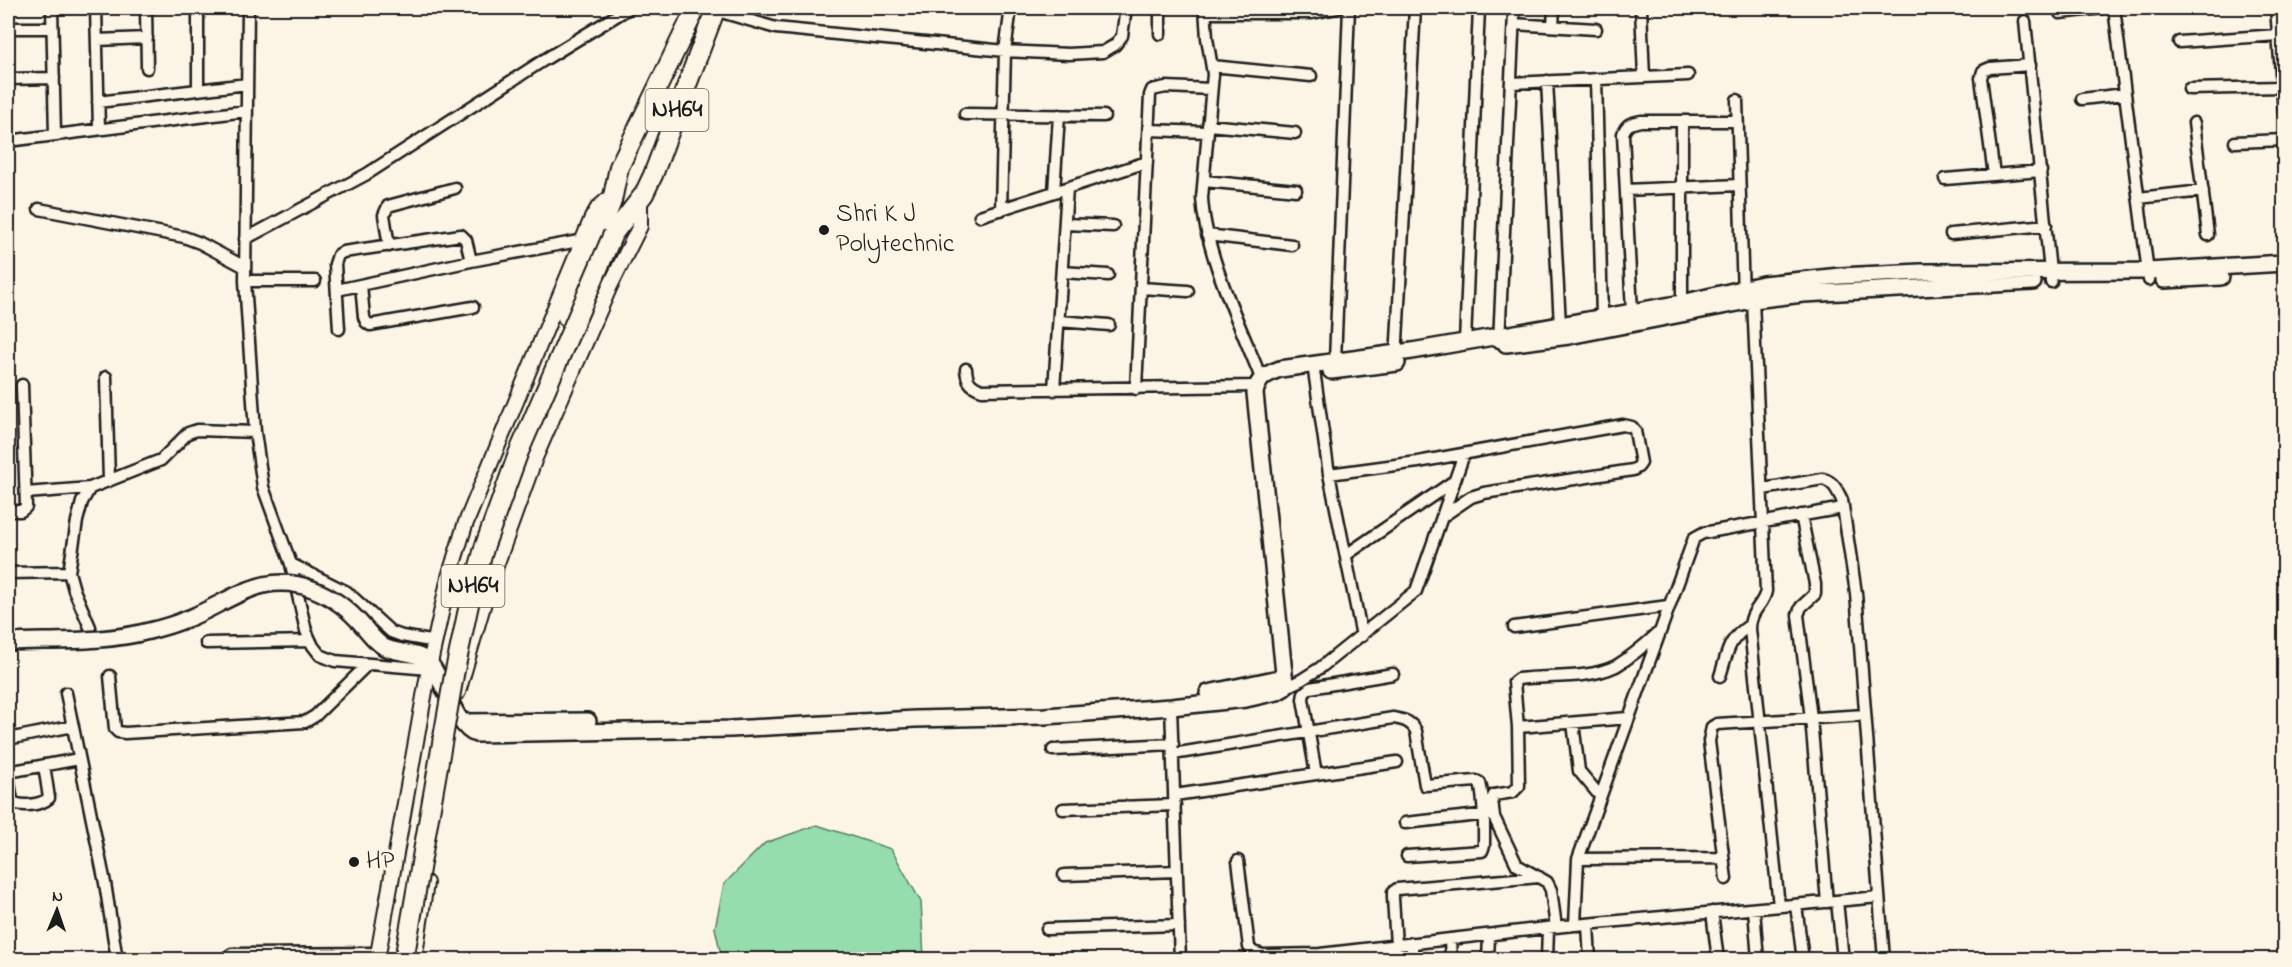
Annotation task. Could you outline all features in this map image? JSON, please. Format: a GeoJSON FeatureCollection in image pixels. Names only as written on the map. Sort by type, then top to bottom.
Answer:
{"type":"FeatureCollection","features":[{"type":"Feature","properties":{"kind":"highway","name":"NH64"},"geometry":{"type":"LineString","coordinates":[[404,960],[454,675],[485,545],[518,454],[608,231],[619,167],[703,8]]}},
{"type":"Feature","properties":{"kind":"highway","name":"NH64"},"geometry":{"type":"LineString","coordinates":[[382,957],[467,572],[512,445],[567,318],[608,231],[640,199],[662,154],[703,8]]}},
{"type":"Feature","properties":{"kind":"main road"},"geometry":{"type":"LineString","coordinates":[[2148,276],[2284,263]]}},
{"type":"Feature","properties":{"kind":"main road"},"geometry":{"type":"LineString","coordinates":[[1280,369],[1314,371],[1365,368],[1396,358],[1465,342],[1569,336],[1746,297],[1763,284],[1840,276],[1921,272],[2051,277],[2284,273]]}},
{"type":"Feature","properties":{"kind":"main road"},"geometry":{"type":"LineString","coordinates":[[8,642],[116,638],[147,632],[185,620],[251,588],[274,583],[295,584],[314,589],[337,600],[351,611],[374,640],[385,647],[420,657],[430,666],[470,732],[476,734],[731,729],[915,719],[1045,716],[1246,699],[1276,692],[1284,683],[1255,393],[1259,382],[1280,369],[1335,361],[1396,358],[1499,341],[1560,325],[1682,303],[1746,297]]}},
{"type":"Feature","properties":{"kind":"main road"},"geometry":{"type":"LineString","coordinates":[[464,722],[731,720],[1045,707],[1171,698],[1284,683]]}},
{"type":"Feature","properties":{"kind":"street"},"geometry":{"type":"LineString","coordinates":[[52,8],[55,134]]}},
{"type":"Feature","properties":{"kind":"street"},"geometry":{"type":"LineString","coordinates":[[96,8],[99,129]]}},
{"type":"Feature","properties":{"kind":"street"},"geometry":{"type":"LineString","coordinates":[[146,8],[147,68]]}},
{"type":"Feature","properties":{"kind":"street"},"geometry":{"type":"LineString","coordinates":[[198,8],[198,90]]}},
{"type":"Feature","properties":{"kind":"street"},"geometry":{"type":"LineString","coordinates":[[248,8],[245,281],[255,432],[263,487],[291,564],[310,641],[320,655],[335,661],[430,666]]}},
{"type":"Feature","properties":{"kind":"street"},"geometry":{"type":"LineString","coordinates":[[245,239],[368,174],[629,8]]}},
{"type":"Feature","properties":{"kind":"street"},"geometry":{"type":"LineString","coordinates":[[703,8],[776,28],[1047,54],[1103,52],[1115,45],[1122,36],[1125,8]]}},
{"type":"Feature","properties":{"kind":"street"},"geometry":{"type":"LineString","coordinates":[[1001,210],[1005,51],[1011,8]]}},
{"type":"Feature","properties":{"kind":"street"},"geometry":{"type":"LineString","coordinates":[[1160,8],[1160,34]]}},
{"type":"Feature","properties":{"kind":"street"},"geometry":{"type":"LineString","coordinates":[[966,369],[967,380],[973,387],[982,390],[1136,389],[1259,382],[1207,235],[1203,217],[1212,66],[1205,10],[1312,13],[1337,8]]}},
{"type":"Feature","properties":{"kind":"street"},"geometry":{"type":"LineString","coordinates":[[1335,361],[1349,8]]}},
{"type":"Feature","properties":{"kind":"street"},"geometry":{"type":"LineString","coordinates":[[1396,358],[1415,8]]}},
{"type":"Feature","properties":{"kind":"street"},"geometry":{"type":"LineString","coordinates":[[1465,342],[1479,8]]}},
{"type":"Feature","properties":{"kind":"street"},"geometry":{"type":"LineString","coordinates":[[1499,341],[1514,24],[1514,13],[1511,8]]}},
{"type":"Feature","properties":{"kind":"street"},"geometry":{"type":"LineString","coordinates":[[1553,26],[1554,8]]}},
{"type":"Feature","properties":{"kind":"street"},"geometry":{"type":"LineString","coordinates":[[1641,8],[1644,77]]}},
{"type":"Feature","properties":{"kind":"street"},"geometry":{"type":"LineString","coordinates":[[2060,13],[2103,8]]}},
{"type":"Feature","properties":{"kind":"street"},"geometry":{"type":"LineString","coordinates":[[2114,8],[2148,276]]}},
{"type":"Feature","properties":{"kind":"street"},"geometry":{"type":"LineString","coordinates":[[2276,8],[2284,113]]}},
{"type":"Feature","properties":{"kind":"street"},"geometry":{"type":"LineString","coordinates":[[2025,21],[2051,277]]}},
{"type":"Feature","properties":{"kind":"street"},"geometry":{"type":"LineString","coordinates":[[1514,24],[1596,28]]}},
{"type":"Feature","properties":{"kind":"street"},"geometry":{"type":"LineString","coordinates":[[8,28],[52,28]]}},
{"type":"Feature","properties":{"kind":"street"},"geometry":{"type":"LineString","coordinates":[[2178,42],[2278,35]]}},
{"type":"Feature","properties":{"kind":"street"},"geometry":{"type":"LineString","coordinates":[[97,40],[147,38]]}},
{"type":"Feature","properties":{"kind":"street"},"geometry":{"type":"LineString","coordinates":[[1994,175],[1981,78],[1983,71],[1990,68],[2030,65]]}},
{"type":"Feature","properties":{"kind":"street"},"geometry":{"type":"LineString","coordinates":[[1212,66],[1311,76]]}},
{"type":"Feature","properties":{"kind":"street"},"geometry":{"type":"LineString","coordinates":[[1511,83],[1688,75]]}},
{"type":"Feature","properties":{"kind":"street"},"geometry":{"type":"LineString","coordinates":[[8,79],[54,78]]}},
{"type":"Feature","properties":{"kind":"street"},"geometry":{"type":"LineString","coordinates":[[1596,79],[1602,317]]}},
{"type":"Feature","properties":{"kind":"street"},"geometry":{"type":"LineString","coordinates":[[1547,81],[1560,325]]}},
{"type":"Feature","properties":{"kind":"street"},"geometry":{"type":"LineString","coordinates":[[98,102],[247,84]]}},
{"type":"Feature","properties":{"kind":"street"},"geometry":{"type":"LineString","coordinates":[[1136,389],[1150,94],[1152,90],[1166,87],[1211,89]]}},
{"type":"Feature","properties":{"kind":"street"},"geometry":{"type":"LineString","coordinates":[[2189,89],[2282,87]]}},
{"type":"Feature","properties":{"kind":"street"},"geometry":{"type":"LineString","coordinates":[[2082,99],[2125,94]]}},
{"type":"Feature","properties":{"kind":"street"},"geometry":{"type":"LineString","coordinates":[[1737,100],[1739,185],[1746,297],[1763,489],[1766,591],[1764,601],[1750,618],[1750,625],[1779,906]]}},
{"type":"Feature","properties":{"kind":"street"},"geometry":{"type":"LineString","coordinates":[[8,141],[246,111]]}},
{"type":"Feature","properties":{"kind":"street"},"geometry":{"type":"LineString","coordinates":[[965,114],[1104,116]]}},
{"type":"Feature","properties":{"kind":"street"},"geometry":{"type":"LineString","coordinates":[[1054,192],[1059,115]]}},
{"type":"Feature","properties":{"kind":"street"},"geometry":{"type":"LineString","coordinates":[[1632,312],[1623,134],[1625,127],[1630,123],[1641,121],[1737,121]]}},
{"type":"Feature","properties":{"kind":"street"},"geometry":{"type":"LineString","coordinates":[[1682,121],[1682,303]]}},
{"type":"Feature","properties":{"kind":"street"},"geometry":{"type":"LineString","coordinates":[[2194,123],[2208,235]]}},
{"type":"Feature","properties":{"kind":"street"},"geometry":{"type":"LineString","coordinates":[[1149,130],[1207,128],[1295,133]]}},
{"type":"Feature","properties":{"kind":"street"},"geometry":{"type":"LineString","coordinates":[[2235,142],[2284,140]]}},
{"type":"Feature","properties":{"kind":"street"},"geometry":{"type":"LineString","coordinates":[[980,216],[1147,162]]}},
{"type":"Feature","properties":{"kind":"street"},"geometry":{"type":"LineString","coordinates":[[1945,179],[2041,171]]}},
{"type":"Feature","properties":{"kind":"street"},"geometry":{"type":"LineString","coordinates":[[1204,181],[1296,190]]}},
{"type":"Feature","properties":{"kind":"street"},"geometry":{"type":"LineString","coordinates":[[1626,190],[1739,185]]}},
{"type":"Feature","properties":{"kind":"street"},"geometry":{"type":"LineString","coordinates":[[388,246],[384,215],[388,206],[455,188]]}},
{"type":"Feature","properties":{"kind":"street"},"geometry":{"type":"LineString","coordinates":[[1054,390],[1067,188]]}},
{"type":"Feature","properties":{"kind":"street"},"geometry":{"type":"LineString","coordinates":[[2138,198],[2203,191]]}},
{"type":"Feature","properties":{"kind":"street","name":"NH64"},"geometry":{"type":"LineString","coordinates":[[382,957],[430,666],[449,577],[465,525],[584,240],[598,208],[613,195]]}},
{"type":"Feature","properties":{"kind":"street"},"geometry":{"type":"LineString","coordinates":[[414,960],[454,709],[489,585],[531,468],[605,297],[640,226],[640,199]]}},
{"type":"Feature","properties":{"kind":"street"},"geometry":{"type":"LineString","coordinates":[[39,209],[184,237],[245,267]]}},
{"type":"Feature","properties":{"kind":"street"},"geometry":{"type":"LineString","coordinates":[[1065,224],[1113,226]]}},
{"type":"Feature","properties":{"kind":"street"},"geometry":{"type":"LineString","coordinates":[[1951,234],[2046,225]]}},
{"type":"Feature","properties":{"kind":"street"},"geometry":{"type":"LineString","coordinates":[[339,329],[335,264],[338,255],[343,252],[461,235],[466,240],[471,261]]}},
{"type":"Feature","properties":{"kind":"street"},"geometry":{"type":"LineString","coordinates":[[1207,235],[1292,245]]}},
{"type":"Feature","properties":{"kind":"street"},"geometry":{"type":"LineString","coordinates":[[337,290],[471,261],[584,240]]}},
{"type":"Feature","properties":{"kind":"street"},"geometry":{"type":"LineString","coordinates":[[1062,272],[1108,275]]}},
{"type":"Feature","properties":{"kind":"street"},"geometry":{"type":"LineString","coordinates":[[245,281],[315,281]]}},
{"type":"Feature","properties":{"kind":"street"},"geometry":{"type":"LineString","coordinates":[[361,285],[364,317],[370,325],[473,307]]}},
{"type":"Feature","properties":{"kind":"street"},"geometry":{"type":"LineString","coordinates":[[1141,288],[1188,291]]}},
{"type":"Feature","properties":{"kind":"street"},"geometry":{"type":"LineString","coordinates":[[1059,321],[1109,325]]}},
{"type":"Feature","properties":{"kind":"street"},"geometry":{"type":"LineString","coordinates":[[1314,371],[1329,474],[1362,636]]}},
{"type":"Feature","properties":{"kind":"street"},"geometry":{"type":"LineString","coordinates":[[106,378],[109,480]]}},
{"type":"Feature","properties":{"kind":"street"},"geometry":{"type":"LineString","coordinates":[[8,511],[25,510],[22,385]]}},
{"type":"Feature","properties":{"kind":"street"},"geometry":{"type":"LineString","coordinates":[[1329,474],[1464,454],[1628,425],[1635,431],[1641,463],[1633,470],[1484,493],[1471,497],[1443,516]]}},
{"type":"Feature","properties":{"kind":"street"},"geometry":{"type":"LineString","coordinates":[[26,493],[90,488],[161,460],[188,433],[198,430],[255,432]]}},
{"type":"Feature","properties":{"kind":"street"},"geometry":{"type":"LineString","coordinates":[[1284,683],[1301,681],[1320,668],[1416,591],[1464,454]]}},
{"type":"Feature","properties":{"kind":"street"},"geometry":{"type":"LineString","coordinates":[[1763,489],[1823,479],[1830,481],[1836,488],[1843,508],[1856,593],[1884,960]]}},
{"type":"Feature","properties":{"kind":"street"},"geometry":{"type":"LineString","coordinates":[[1346,555],[1454,481]]}},
{"type":"Feature","properties":{"kind":"street"},"geometry":{"type":"LineString","coordinates":[[90,488],[82,502],[69,572],[90,627]]}},
{"type":"Feature","properties":{"kind":"street"},"geometry":{"type":"LineString","coordinates":[[1575,925],[1578,859],[1694,538],[1703,533],[1843,508]]}},
{"type":"Feature","properties":{"kind":"street"},"geometry":{"type":"LineString","coordinates":[[1801,515],[1815,594],[1801,607],[1798,615],[1832,901],[1843,960]]}},
{"type":"Feature","properties":{"kind":"street"},"geometry":{"type":"LineString","coordinates":[[291,564],[347,592],[392,632],[436,642]]}},
{"type":"Feature","properties":{"kind":"street"},"geometry":{"type":"LineString","coordinates":[[8,573],[69,572]]}},
{"type":"Feature","properties":{"kind":"street"},"geometry":{"type":"LineString","coordinates":[[1514,627],[1668,606]]}},
{"type":"Feature","properties":{"kind":"street"},"geometry":{"type":"LineString","coordinates":[[1720,676],[1731,642],[1737,634],[1750,625]]}},
{"type":"Feature","properties":{"kind":"street"},"geometry":{"type":"LineString","coordinates":[[1407,856],[1482,851],[1494,795],[1498,792],[1513,792],[1519,786],[1518,727],[1514,682],[1518,679],[1596,672],[1613,667],[1632,656],[1659,633]]}},
{"type":"Feature","properties":{"kind":"street"},"geometry":{"type":"LineString","coordinates":[[206,643],[310,641]]}},
{"type":"Feature","properties":{"kind":"street"},"geometry":{"type":"LineString","coordinates":[[110,676],[115,729],[117,732],[125,733],[305,722],[315,716],[368,664]]}},
{"type":"Feature","properties":{"kind":"street"},"geometry":{"type":"LineString","coordinates":[[1316,774],[1303,699],[1304,693],[1310,688],[1393,674]]}},
{"type":"Feature","properties":{"kind":"street"},"geometry":{"type":"LineString","coordinates":[[66,693],[105,883],[117,960]]}},
{"type":"Feature","properties":{"kind":"street"},"geometry":{"type":"LineString","coordinates":[[1172,707],[1180,960]]}},
{"type":"Feature","properties":{"kind":"street"},"geometry":{"type":"LineString","coordinates":[[1726,879],[1709,741],[1712,727],[1717,724],[1865,714]]}},
{"type":"Feature","properties":{"kind":"street"},"geometry":{"type":"LineString","coordinates":[[1053,750],[1173,749],[1309,732],[1393,718],[1405,720],[1413,724],[1416,731],[1425,785],[1476,781],[1480,783],[1489,816],[1517,865],[1547,882],[1551,890],[1552,928],[1547,960]]}},
{"type":"Feature","properties":{"kind":"street"},"geometry":{"type":"LineString","coordinates":[[1518,727],[1628,718]]}},
{"type":"Feature","properties":{"kind":"street"},"geometry":{"type":"LineString","coordinates":[[1573,723],[1579,771],[1600,796]]}},
{"type":"Feature","properties":{"kind":"street"},"geometry":{"type":"LineString","coordinates":[[8,739],[73,726]]}},
{"type":"Feature","properties":{"kind":"street"},"geometry":{"type":"LineString","coordinates":[[44,765],[49,798],[45,801],[15,804],[12,801],[8,774],[44,765],[80,759]]}},
{"type":"Feature","properties":{"kind":"street"},"geometry":{"type":"LineString","coordinates":[[1063,809],[1175,800],[1316,774],[1397,762]]}},
{"type":"Feature","properties":{"kind":"street"},"geometry":{"type":"LineString","coordinates":[[1405,823],[1489,816]]}},
{"type":"Feature","properties":{"kind":"street"},"geometry":{"type":"LineString","coordinates":[[1578,859],[1723,858]]}},
{"type":"Feature","properties":{"kind":"street"},"geometry":{"type":"LineString","coordinates":[[1238,861],[1250,947],[1253,952],[1263,955],[1320,957],[1366,954],[1412,943],[1575,925],[1879,897]]}},
{"type":"Feature","properties":{"kind":"street"},"geometry":{"type":"LineString","coordinates":[[1064,875],[1177,871]]}},
{"type":"Feature","properties":{"kind":"street"},"geometry":{"type":"LineString","coordinates":[[1396,945],[1393,892],[1397,889],[1539,877]]}},
{"type":"Feature","properties":{"kind":"street"},"geometry":{"type":"LineString","coordinates":[[1796,905],[1803,960]]}},
{"type":"Feature","properties":{"kind":"street"},"geometry":{"type":"LineString","coordinates":[[1754,909],[1758,960]]}},
{"type":"Feature","properties":{"kind":"street"},"geometry":{"type":"LineString","coordinates":[[1713,912],[1718,960]]}},
{"type":"Feature","properties":{"kind":"street"},"geometry":{"type":"LineString","coordinates":[[1588,924],[1590,960]]}},
{"type":"Feature","properties":{"kind":"street"},"geometry":{"type":"LineString","coordinates":[[1047,929],[1179,925]]}},
{"type":"Feature","properties":{"kind":"street"},"geometry":{"type":"LineString","coordinates":[[1488,960],[1489,935]]}},
{"type":"Feature","properties":{"kind":"street"},"geometry":{"type":"LineString","coordinates":[[1450,939],[1450,960]]}},
{"type":"Feature","properties":{"kind":"street"},"geometry":{"type":"LineString","coordinates":[[1412,943],[1412,960]]}},
{"type":"Feature","properties":{"kind":"street"},"geometry":{"type":"LineString","coordinates":[[223,960],[232,954],[382,957]]}},
{"type":"Feature","properties":{"kind":"green space"},"geometry":{"type":"Polygon","coordinates":[[[817,825],[891,849],[921,902],[924,959],[722,959],[715,928],[724,884],[765,843],[817,825]]]}},
{"type":"Feature","properties":{"kind":"place","name":"Shri K J Polytechnic"},"geometry":{"type":"Point","coordinates":[824,230]}},
{"type":"Feature","properties":{"kind":"place","name":"HP"},"geometry":{"type":"Point","coordinates":[354,862]}}]}
